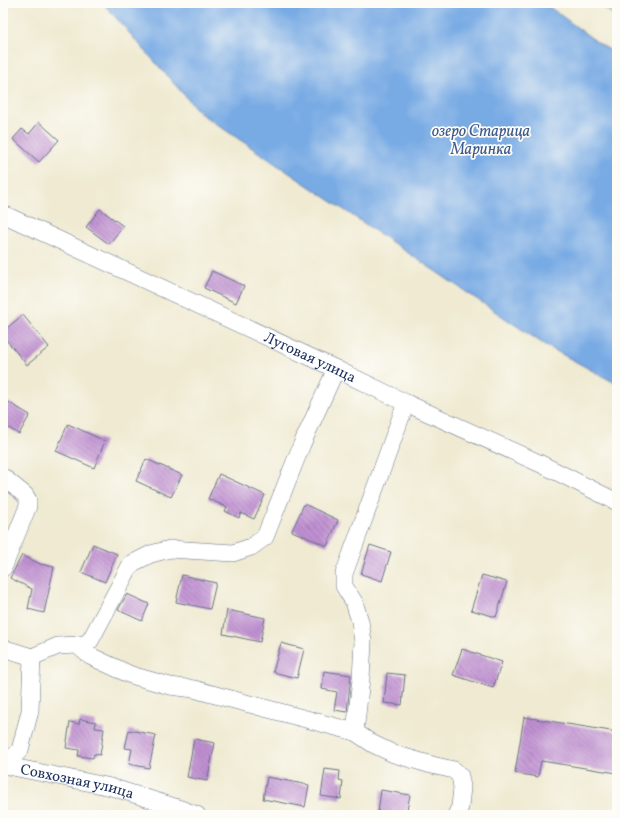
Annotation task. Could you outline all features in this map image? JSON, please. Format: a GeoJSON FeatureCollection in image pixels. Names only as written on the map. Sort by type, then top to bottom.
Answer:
{"type":"FeatureCollection","features":[{"type":"Feature","properties":{"kind":"street","name":"Луговая улица"},"geometry":{"type":"LineString","coordinates":[[3,214],[406,403],[541,464],[617,502]]}},
{"type":"Feature","properties":{"kind":"street"},"geometry":{"type":"LineString","coordinates":[[3,648],[32,657],[58,646],[84,644],[90,641],[131,564],[151,554],[170,549],[233,553],[251,547],[264,537],[302,444],[336,369]]}},
{"type":"Feature","properties":{"kind":"street"},"geometry":{"type":"LineString","coordinates":[[355,732],[361,679],[363,642],[360,621],[354,602],[344,586],[344,574],[406,403]]}},
{"type":"Feature","properties":{"kind":"street"},"geometry":{"type":"LineString","coordinates":[[3,477],[25,495],[28,500],[28,506],[3,568]]}},
{"type":"Feature","properties":{"kind":"street"},"geometry":{"type":"LineString","coordinates":[[77,645],[90,656],[131,675],[170,686],[194,689],[355,732],[373,744],[394,754],[454,770],[460,776],[462,787],[460,807],[456,815]]}},
{"type":"Feature","properties":{"kind":"street"},"geometry":{"type":"LineString","coordinates":[[4,765],[20,750],[22,744],[30,711],[32,657]]}},
{"type":"Feature","properties":{"kind":"street","name":"Совхозная улица"},"geometry":{"type":"LineString","coordinates":[[4,765],[111,787],[197,815]]}},
{"type":"Feature","properties":{"kind":"green space"},"geometry":{"type":"Polygon","coordinates":[[[597,3],[617,3],[617,18],[597,3]]]}},
{"type":"Feature","properties":{"kind":"water","name":"озеро Старица Маринка"},"geometry":{"type":"Polygon","coordinates":[[[103,3],[544,3],[617,55],[617,384],[545,345],[200,113],[103,3]]]}},
{"type":"Feature","properties":{"kind":"building"},"geometry":{"type":"Polygon","coordinates":[[[39,122],[59,140],[39,162],[13,139],[22,129],[29,134],[39,122]]]}},
{"type":"Feature","properties":{"kind":"building"},"geometry":{"type":"Polygon","coordinates":[[[100,209],[123,226],[109,244],[86,227],[100,209]]]}},
{"type":"Feature","properties":{"kind":"building"},"geometry":{"type":"Polygon","coordinates":[[[212,271],[244,286],[236,303],[204,288],[212,271]]]}},
{"type":"Feature","properties":{"kind":"building"},"geometry":{"type":"Polygon","coordinates":[[[23,315],[49,347],[27,365],[3,336],[3,331],[23,315]]]}},
{"type":"Feature","properties":{"kind":"building"},"geometry":{"type":"Polygon","coordinates":[[[3,399],[30,415],[19,434],[3,425],[3,399]]]}},
{"type":"Feature","properties":{"kind":"building"},"geometry":{"type":"Polygon","coordinates":[[[68,424],[105,441],[94,468],[56,451],[68,424]]]}},
{"type":"Feature","properties":{"kind":"building"},"geometry":{"type":"Polygon","coordinates":[[[146,459],[182,475],[171,497],[136,481],[146,459]]]}},
{"type":"Feature","properties":{"kind":"building"},"geometry":{"type":"Polygon","coordinates":[[[219,474],[265,495],[254,519],[241,513],[239,518],[225,511],[227,507],[208,499],[219,474]]]}},
{"type":"Feature","properties":{"kind":"building"},"geometry":{"type":"Polygon","coordinates":[[[304,504],[338,520],[327,546],[292,531],[304,504]]]}},
{"type":"Feature","properties":{"kind":"building"},"geometry":{"type":"Polygon","coordinates":[[[93,544],[117,554],[105,582],[81,572],[93,544]]]}},
{"type":"Feature","properties":{"kind":"building"},"geometry":{"type":"Polygon","coordinates":[[[370,545],[391,552],[382,581],[361,574],[370,545]]]}},
{"type":"Feature","properties":{"kind":"building"},"geometry":{"type":"Polygon","coordinates":[[[22,555],[40,564],[54,567],[44,613],[28,609],[32,589],[10,578],[22,555]]]}},
{"type":"Feature","properties":{"kind":"building"},"geometry":{"type":"Polygon","coordinates":[[[182,575],[216,583],[210,609],[176,602],[182,575]]]}},
{"type":"Feature","properties":{"kind":"building"},"geometry":{"type":"Polygon","coordinates":[[[482,575],[507,582],[496,617],[471,610],[482,575]]]}},
{"type":"Feature","properties":{"kind":"building"},"geometry":{"type":"Polygon","coordinates":[[[127,594],[149,604],[142,621],[118,610],[127,594]]]}},
{"type":"Feature","properties":{"kind":"building"},"geometry":{"type":"Polygon","coordinates":[[[227,610],[265,618],[260,642],[223,634],[227,610]]]}},
{"type":"Feature","properties":{"kind":"building"},"geometry":{"type":"Polygon","coordinates":[[[281,643],[304,649],[297,678],[273,672],[281,643]]]}},
{"type":"Feature","properties":{"kind":"building"},"geometry":{"type":"Polygon","coordinates":[[[462,649],[502,662],[493,688],[453,675],[462,649]]]}},
{"type":"Feature","properties":{"kind":"building"},"geometry":{"type":"Polygon","coordinates":[[[324,671],[351,675],[347,712],[334,710],[337,692],[322,689],[324,671]]]}},
{"type":"Feature","properties":{"kind":"building"},"geometry":{"type":"Polygon","coordinates":[[[387,673],[405,675],[402,705],[384,703],[387,673]]]}},
{"type":"Feature","properties":{"kind":"building"},"geometry":{"type":"Polygon","coordinates":[[[524,717],[617,732],[617,773],[541,761],[538,777],[515,773],[524,717]]]}},
{"type":"Feature","properties":{"kind":"building"},"geometry":{"type":"Polygon","coordinates":[[[80,719],[96,722],[95,728],[104,729],[100,755],[94,754],[93,758],[78,756],[79,750],[66,748],[70,722],[79,724],[80,719]]]}},
{"type":"Feature","properties":{"kind":"building"},"geometry":{"type":"Polygon","coordinates":[[[129,730],[156,735],[149,768],[129,764],[132,749],[125,748],[129,730]]]}},
{"type":"Feature","properties":{"kind":"building"},"geometry":{"type":"Polygon","coordinates":[[[194,739],[215,743],[207,781],[187,777],[194,739]]]}},
{"type":"Feature","properties":{"kind":"building"},"geometry":{"type":"Polygon","coordinates":[[[325,769],[340,771],[339,780],[343,781],[341,799],[321,796],[325,769]]]}},
{"type":"Feature","properties":{"kind":"building"},"geometry":{"type":"Polygon","coordinates":[[[267,777],[309,785],[305,807],[263,799],[267,777]]]}},
{"type":"Feature","properties":{"kind":"building"},"geometry":{"type":"Polygon","coordinates":[[[381,790],[410,795],[406,815],[378,813],[381,790]]]}}]}
